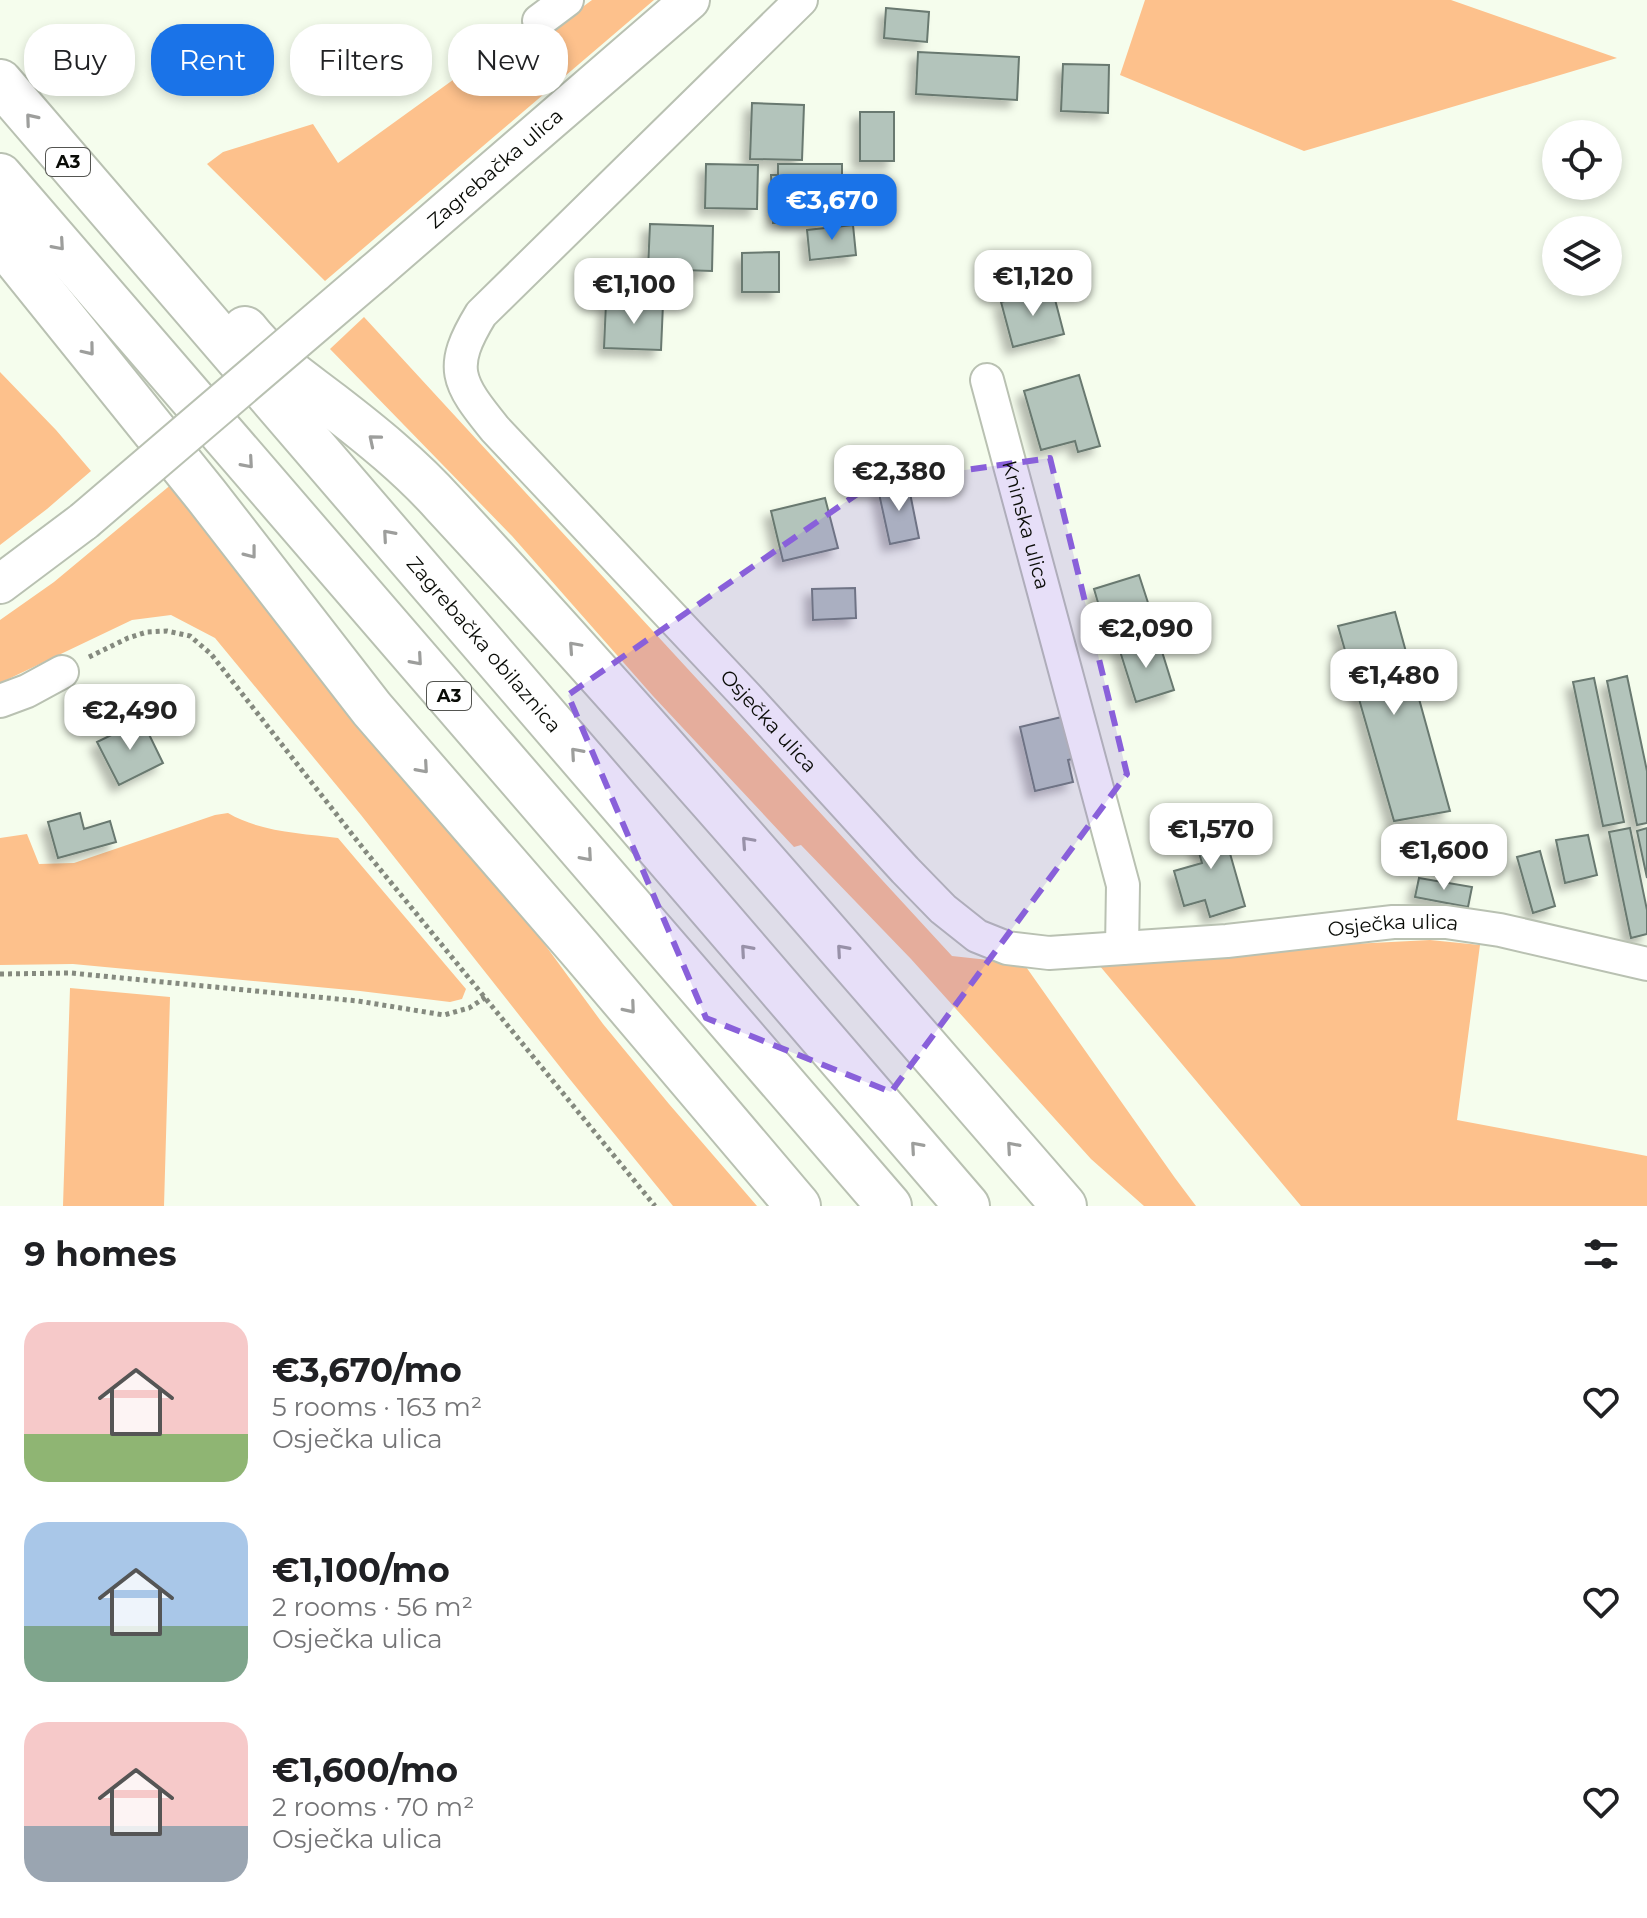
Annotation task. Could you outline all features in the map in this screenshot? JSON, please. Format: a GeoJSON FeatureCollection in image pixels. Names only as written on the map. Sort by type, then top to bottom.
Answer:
{"type":"FeatureCollection","features":[{"type":"Feature","properties":{"kind":"highway","name":"Zagrebačka obilaznica"},"geometry":{"type":"LineString","coordinates":[[0,82],[967,1206]]}},
{"type":"Feature","properties":{"kind":"highway"},"geometry":{"type":"LineString","coordinates":[[4,181],[16,259],[206,495],[372,709],[798,1206]]}},
{"type":"Feature","properties":{"kind":"highway","name":"A3"},"geometry":{"type":"LineString","coordinates":[[4,181],[889,1206]]}},
{"type":"Feature","properties":{"kind":"highway"},"geometry":{"type":"LineString","coordinates":[[136,242],[203,276],[261,350],[339,410],[427,485],[798,900],[1064,1206]]}},
{"type":"Feature","properties":{"kind":"street"},"geometry":{"type":"LineString","coordinates":[[539,21],[567,0]]}},
{"type":"Feature","properties":{"kind":"street","name":"Zagrebačka ulica"},"geometry":{"type":"LineString","coordinates":[[0,584],[84,521],[690,0]]}},
{"type":"Feature","properties":{"kind":"street","name":"Osječka ulica"},"geometry":{"type":"LineString","coordinates":[[801,0],[481,314],[466,338],[459,366],[463,385],[495,429],[943,909],[977,936],[1007,948],[1049,953],[1227,941],[1393,922],[1446,922],[1500,930],[1647,964]]}},
{"type":"Feature","properties":{"kind":"street","name":"Kninska ulica"},"geometry":{"type":"LineString","coordinates":[[987,380],[1123,885],[1122,948]]}},
{"type":"Feature","properties":{"kind":"street"},"geometry":{"type":"LineString","coordinates":[[0,701],[62,672]]}},
{"type":"Feature","properties":{"kind":"path"},"geometry":{"type":"LineString","coordinates":[[62,672],[128,638],[147,632],[167,631],[190,636],[211,654],[366,852],[655,1206]]}},
{"type":"Feature","properties":{"kind":"path"},"geometry":{"type":"LineString","coordinates":[[0,974],[71,973],[358,1001],[444,1015],[469,1008],[486,997]]}},
{"type":"Feature","properties":{"kind":"highlighted area"},"geometry":{"type":"Polygon","coordinates":[[[1050,458],[1127,774],[891,1092],[706,1018],[568,695],[873,483],[1050,458]]]}},
{"type":"Feature","properties":{"kind":"shaded area"},"geometry":{"type":"Polygon","coordinates":[[[592,0],[654,0],[568,73],[568,24],[560,24],[592,0]]]}},
{"type":"Feature","properties":{"kind":"shaded area"},"geometry":{"type":"Polygon","coordinates":[[[1145,0],[1451,0],[1617,58],[1304,151],[1120,75],[1145,0]]]}},
{"type":"Feature","properties":{"kind":"shaded area"},"geometry":{"type":"Polygon","coordinates":[[[448,84],[448,96],[542,96],[325,281],[207,164],[223,152],[313,124],[338,163],[448,84]]]}},
{"type":"Feature","properties":{"kind":"shaded area"},"geometry":{"type":"Polygon","coordinates":[[[364,317],[952,956],[1024,964],[1196,1206],[1144,1206],[1091,1159],[911,959],[801,845],[794,847],[653,696],[512,536],[330,349],[364,317]]]}},
{"type":"Feature","properties":{"kind":"shaded area"},"geometry":{"type":"Polygon","coordinates":[[[0,372],[91,471],[0,545],[0,372]]]}},
{"type":"Feature","properties":{"kind":"shaded area"},"geometry":{"type":"Polygon","coordinates":[[[173,483],[521,912],[603,1024],[757,1206],[673,1206],[361,815],[215,638],[171,615],[132,620],[0,683],[0,620],[54,582],[173,483]]]}},
{"type":"Feature","properties":{"kind":"shaded area"},"geometry":{"type":"Polygon","coordinates":[[[228,813],[267,828],[338,838],[466,989],[462,999],[450,1002],[73,964],[0,965],[0,838],[27,834],[39,864],[74,863],[228,813]]]}},
{"type":"Feature","properties":{"kind":"shaded area"},"geometry":{"type":"Polygon","coordinates":[[[1430,940],[1480,945],[1457,1120],[1647,1156],[1647,1206],[1301,1206],[1099,965],[1180,961],[1314,946],[1430,940]]]}},
{"type":"Feature","properties":{"kind":"shaded area"},"geometry":{"type":"Polygon","coordinates":[[[70,988],[170,997],[164,1206],[63,1206],[70,988]]]}},
{"type":"Feature","properties":{"kind":"building"},"geometry":{"type":"Polygon","coordinates":[[[886,8],[929,12],[927,42],[884,38],[886,8]]]}},
{"type":"Feature","properties":{"kind":"building"},"geometry":{"type":"Polygon","coordinates":[[[918,52],[1019,57],[1017,100],[916,94],[918,52]]]}},
{"type":"Feature","properties":{"kind":"building"},"geometry":{"type":"Polygon","coordinates":[[[1063,64],[1109,65],[1108,113],[1061,111],[1063,64]]]}},
{"type":"Feature","properties":{"kind":"building"},"geometry":{"type":"Polygon","coordinates":[[[752,103],[804,105],[802,160],[750,159],[752,103]]]}},
{"type":"Feature","properties":{"kind":"building"},"geometry":{"type":"Polygon","coordinates":[[[860,112],[894,112],[894,161],[860,161],[860,112]]]}},
{"type":"Feature","properties":{"kind":"building"},"geometry":{"type":"Polygon","coordinates":[[[706,164],[758,165],[757,209],[705,208],[706,164]]]}},
{"type":"Feature","properties":{"kind":"building"},"geometry":{"type":"Polygon","coordinates":[[[778,164],[842,164],[842,198],[827,198],[827,223],[773,223],[771,175],[778,175],[778,164]]]}},
{"type":"Feature","properties":{"kind":"building"},"geometry":{"type":"Polygon","coordinates":[[[650,224],[713,226],[712,271],[648,269],[650,224]]]}},
{"type":"Feature","properties":{"kind":"building"},"geometry":{"type":"Polygon","coordinates":[[[853,225],[856,255],[810,260],[807,230],[853,225]]]}},
{"type":"Feature","properties":{"kind":"building"},"geometry":{"type":"Polygon","coordinates":[[[779,252],[779,292],[742,292],[742,253],[779,252]]]}},
{"type":"Feature","properties":{"kind":"building"},"geometry":{"type":"Polygon","coordinates":[[[1052,288],[1064,334],[1013,347],[1001,302],[1052,288]]]}},
{"type":"Feature","properties":{"kind":"building"},"geometry":{"type":"Polygon","coordinates":[[[606,302],[663,304],[661,350],[604,348],[606,302]]]}},
{"type":"Feature","properties":{"kind":"building"},"geometry":{"type":"Polygon","coordinates":[[[1079,375],[1100,446],[1078,452],[1075,441],[1041,450],[1024,391],[1079,375]]]}},
{"type":"Feature","properties":{"kind":"building"},"geometry":{"type":"Polygon","coordinates":[[[908,483],[919,538],[890,544],[878,489],[908,483]]]}},
{"type":"Feature","properties":{"kind":"building"},"geometry":{"type":"Polygon","coordinates":[[[825,498],[838,548],[783,561],[771,511],[825,498]]]}},
{"type":"Feature","properties":{"kind":"building"},"geometry":{"type":"Polygon","coordinates":[[[1139,575],[1152,615],[1106,630],[1094,589],[1139,575]]]}},
{"type":"Feature","properties":{"kind":"building"},"geometry":{"type":"Polygon","coordinates":[[[855,588],[856,618],[813,620],[812,589],[855,588]]]}},
{"type":"Feature","properties":{"kind":"building"},"geometry":{"type":"Polygon","coordinates":[[[1395,612],[1450,811],[1394,821],[1338,626],[1395,612]]]}},
{"type":"Feature","properties":{"kind":"building"},"geometry":{"type":"Polygon","coordinates":[[[1141,642],[1143,647],[1159,642],[1174,690],[1136,702],[1119,648],[1141,642]]]}},
{"type":"Feature","properties":{"kind":"building"},"geometry":{"type":"Polygon","coordinates":[[[1627,676],[1647,771],[1647,823],[1637,825],[1607,681],[1627,676]]]}},
{"type":"Feature","properties":{"kind":"building"},"geometry":{"type":"Polygon","coordinates":[[[1594,678],[1624,822],[1603,826],[1573,682],[1594,678]]]}},
{"type":"Feature","properties":{"kind":"building"},"geometry":{"type":"Polygon","coordinates":[[[1070,715],[1080,757],[1068,760],[1073,782],[1035,791],[1020,727],[1070,715]]]}},
{"type":"Feature","properties":{"kind":"building"},"geometry":{"type":"Polygon","coordinates":[[[142,720],[163,763],[119,785],[97,742],[142,720]]]}},
{"type":"Feature","properties":{"kind":"building"},"geometry":{"type":"Polygon","coordinates":[[[80,813],[84,829],[110,821],[116,842],[58,858],[48,822],[80,813]]]}},
{"type":"Feature","properties":{"kind":"building"},"geometry":{"type":"Polygon","coordinates":[[[1219,815],[1245,906],[1210,917],[1205,900],[1184,906],[1174,871],[1202,863],[1190,823],[1219,815]]]}},
{"type":"Feature","properties":{"kind":"building"},"geometry":{"type":"Polygon","coordinates":[[[1630,828],[1647,910],[1647,934],[1631,938],[1609,832],[1630,828]]]}},
{"type":"Feature","properties":{"kind":"building"},"geometry":{"type":"Polygon","coordinates":[[[1647,828],[1647,878],[1637,831],[1647,828]]]}},
{"type":"Feature","properties":{"kind":"building"},"geometry":{"type":"Polygon","coordinates":[[[1588,835],[1597,875],[1565,883],[1556,840],[1588,835]]]}},
{"type":"Feature","properties":{"kind":"building"},"geometry":{"type":"Polygon","coordinates":[[[1540,851],[1555,906],[1533,913],[1517,857],[1540,851]]]}},
{"type":"Feature","properties":{"kind":"building"},"geometry":{"type":"Polygon","coordinates":[[[1419,878],[1472,887],[1468,907],[1415,897],[1419,878]]]}}]}
